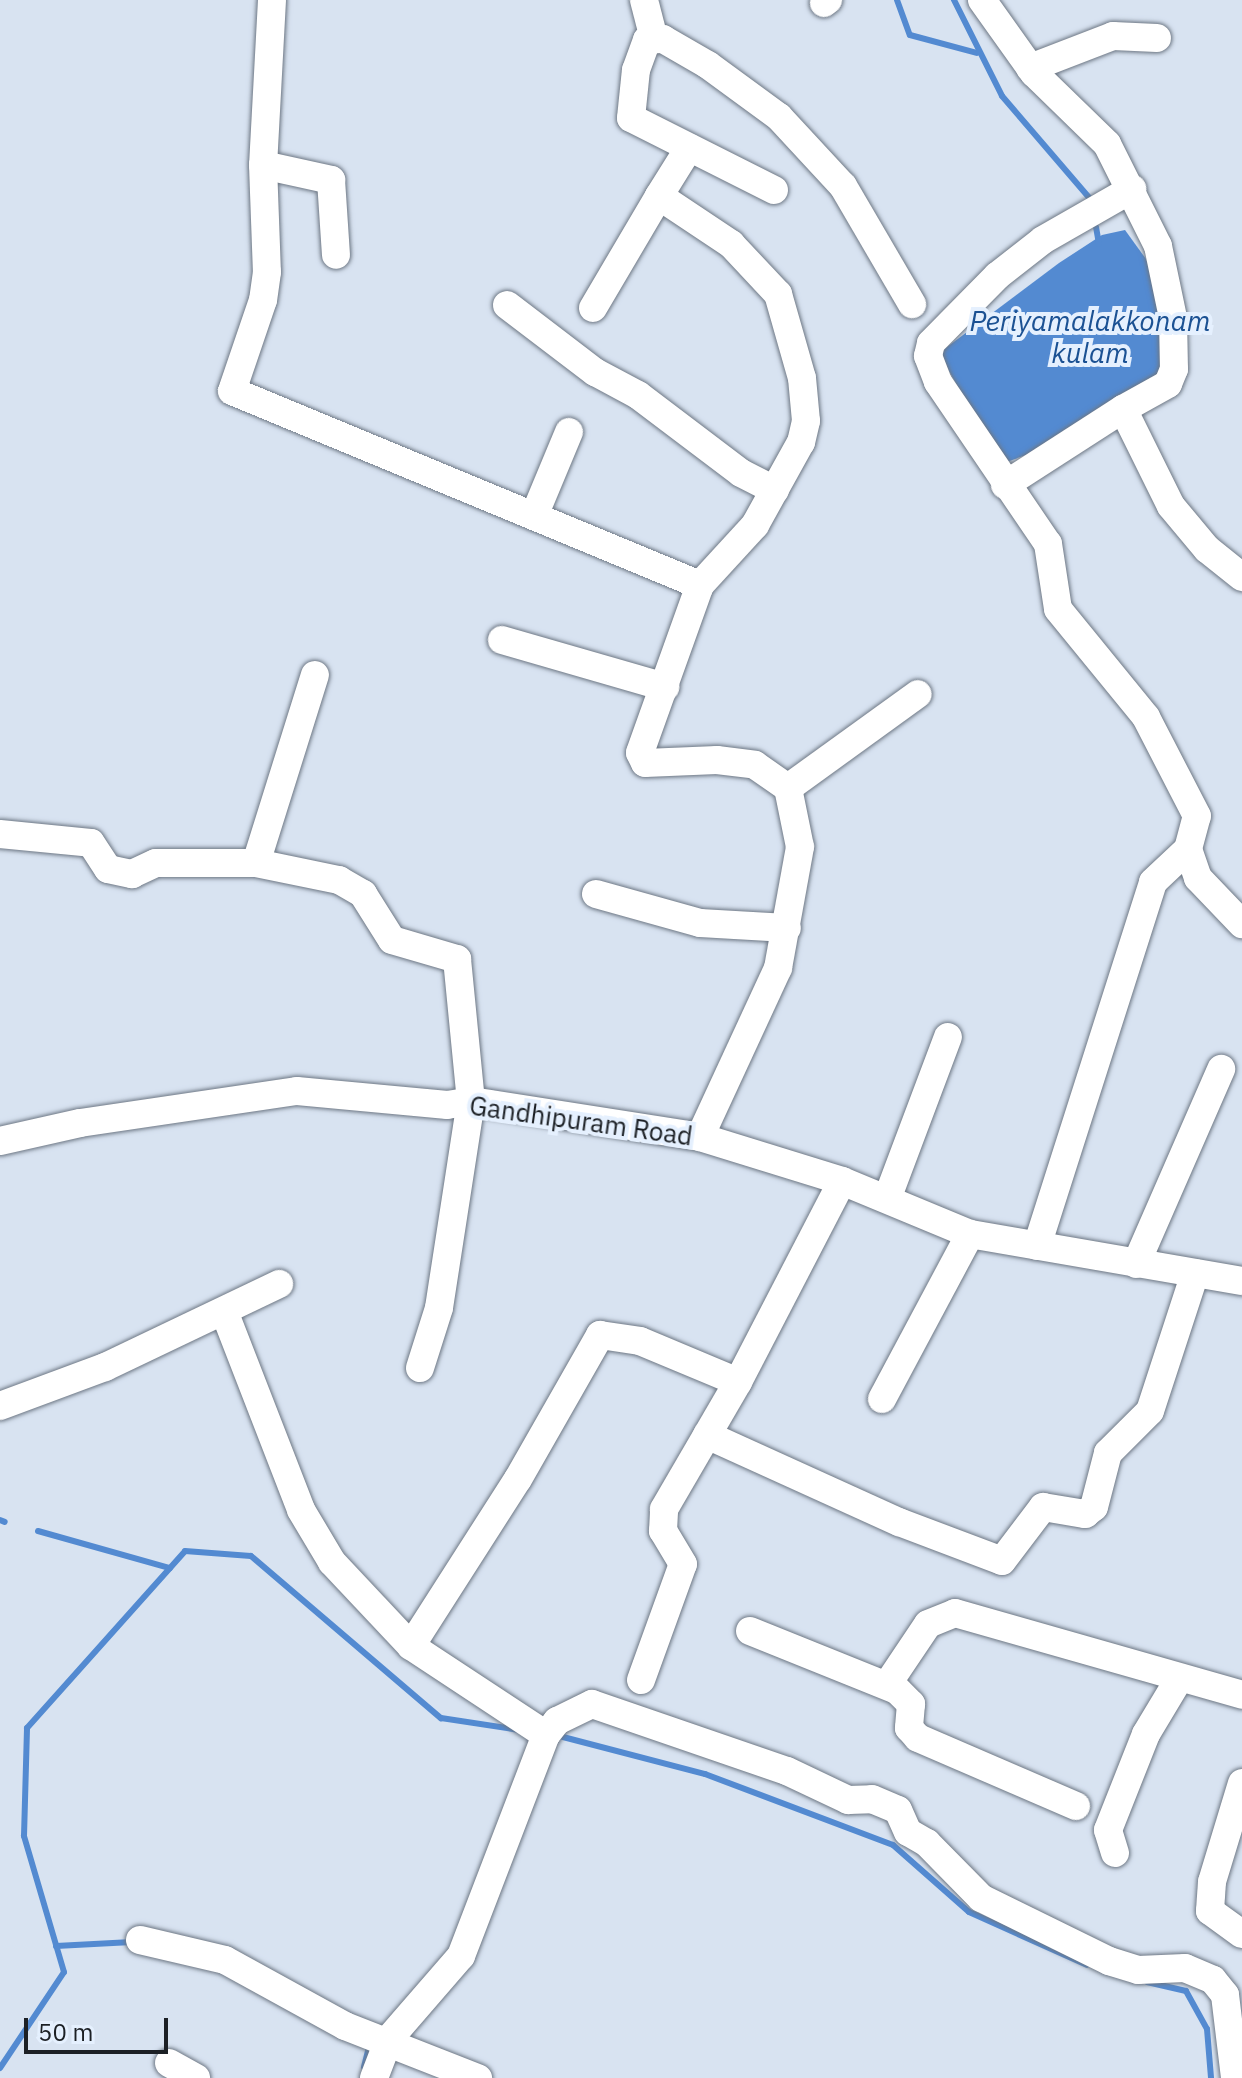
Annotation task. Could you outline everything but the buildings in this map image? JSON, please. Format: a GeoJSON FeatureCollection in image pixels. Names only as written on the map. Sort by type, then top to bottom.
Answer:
{"type":"FeatureCollection","features":[{"type":"Feature","properties":{"kind":"street"},"geometry":{"type":"LineString","coordinates":[[272,0],[263,165],[267,272],[263,300],[232,391],[700,585]]}},
{"type":"Feature","properties":{"kind":"street"},"geometry":{"type":"LineString","coordinates":[[644,0],[654,39]]}},
{"type":"Feature","properties":{"kind":"street"},"geometry":{"type":"LineString","coordinates":[[982,0],[1030,68],[1107,144],[1132,189],[1158,246],[1168,283],[1174,369],[1168,384],[1123,409],[1005,485]]}},
{"type":"Feature","properties":{"kind":"street"},"geometry":{"type":"LineString","coordinates":[[1030,68],[1113,36],[1157,38]]}},
{"type":"Feature","properties":{"kind":"street"},"geometry":{"type":"LineString","coordinates":[[774,190],[631,118],[636,70],[647,40],[663,39],[708,65],[779,117],[843,186],[912,304]]}},
{"type":"Feature","properties":{"kind":"street"},"geometry":{"type":"LineString","coordinates":[[593,308],[689,148]]}},
{"type":"Feature","properties":{"kind":"street"},"geometry":{"type":"LineString","coordinates":[[263,165],[331,180],[336,255]]}},
{"type":"Feature","properties":{"kind":"street"},"geometry":{"type":"LineString","coordinates":[[1037,1246],[1153,882],[1188,849],[1197,816],[1146,717],[1058,609],[1048,544],[1005,485],[938,382],[928,356],[931,343],[997,276],[1043,240],[1132,189]]}},
{"type":"Feature","properties":{"kind":"street"},"geometry":{"type":"LineString","coordinates":[[659,196],[731,244],[778,294],[802,378],[806,421],[775,490],[755,525],[700,585],[665,687],[643,739],[645,763],[717,760],[755,765],[788,788],[800,847],[778,968],[700,1137]]}},
{"type":"Feature","properties":{"kind":"street"},"geometry":{"type":"LineString","coordinates":[[507,305],[595,372],[638,395],[741,473],[775,490]]}},
{"type":"Feature","properties":{"kind":"street"},"geometry":{"type":"LineString","coordinates":[[1123,409],[1171,506],[1207,549],[1242,577]]}},
{"type":"Feature","properties":{"kind":"street"},"geometry":{"type":"LineString","coordinates":[[534,516],[569,432]]}},
{"type":"Feature","properties":{"kind":"street"},"geometry":{"type":"LineString","coordinates":[[502,640],[665,687]]}},
{"type":"Feature","properties":{"kind":"street"},"geometry":{"type":"LineString","coordinates":[[256,863],[315,675]]}},
{"type":"Feature","properties":{"kind":"street"},"geometry":{"type":"LineString","coordinates":[[788,788],[918,694]]}},
{"type":"Feature","properties":{"kind":"street"},"geometry":{"type":"LineString","coordinates":[[0,834],[91,843],[108,869],[132,874],[156,863],[256,863],[339,880],[363,894],[392,940],[457,959],[471,1101],[439,1308],[420,1368]]}},
{"type":"Feature","properties":{"kind":"street"},"geometry":{"type":"LineString","coordinates":[[1188,849],[1198,878],[1242,924]]}},
{"type":"Feature","properties":{"kind":"street"},"geometry":{"type":"LineString","coordinates":[[596,894],[700,923],[787,928]]}},
{"type":"Feature","properties":{"kind":"street"},"geometry":{"type":"LineString","coordinates":[[887,1199],[948,1037]]}},
{"type":"Feature","properties":{"kind":"street"},"geometry":{"type":"LineString","coordinates":[[1136,1264],[1221,1069]]}},
{"type":"Feature","properties":{"kind":"street","name":"Gandhipuram Road"},"geometry":{"type":"LineString","coordinates":[[0,1141],[80,1123],[297,1091],[447,1105],[471,1101],[700,1137],[842,1181],[970,1234],[1242,1281]]}},
{"type":"Feature","properties":{"kind":"street"},"geometry":{"type":"LineString","coordinates":[[641,1680],[683,1564],[661,1520],[738,1382],[842,1181]]}},
{"type":"Feature","properties":{"kind":"street"},"geometry":{"type":"LineString","coordinates":[[882,1399],[970,1234]]}},
{"type":"Feature","properties":{"kind":"street"},"geometry":{"type":"LineString","coordinates":[[707,1435],[899,1522],[1002,1561],[1043,1507],[1085,1514],[1094,1507],[1108,1453],[1150,1411],[1195,1273]]}},
{"type":"Feature","properties":{"kind":"street"},"geometry":{"type":"LineString","coordinates":[[0,1406],[105,1367],[279,1284]]}},
{"type":"Feature","properties":{"kind":"street"},"geometry":{"type":"LineString","coordinates":[[224,1311],[301,1510],[332,1562],[411,1646],[546,1735]]}},
{"type":"Feature","properties":{"kind":"street"},"geometry":{"type":"LineString","coordinates":[[411,1646],[518,1479],[600,1335],[640,1341],[738,1382]]}},
{"type":"Feature","properties":{"kind":"street"},"geometry":{"type":"LineString","coordinates":[[887,1685],[928,1624],[955,1613],[1242,1695]]}},
{"type":"Feature","properties":{"kind":"street"},"geometry":{"type":"LineString","coordinates":[[750,1631],[887,1685],[906,1696],[909,1728],[918,1738],[1076,1806]]}},
{"type":"Feature","properties":{"kind":"street"},"geometry":{"type":"LineString","coordinates":[[1115,1853],[1108,1830],[1146,1734],[1179,1679]]}},
{"type":"Feature","properties":{"kind":"street"},"geometry":{"type":"LineString","coordinates":[[374,2078],[389,2039],[461,1956],[546,1735],[557,1721],[592,1704],[787,1771],[848,1800],[872,1799],[898,1810],[908,1832],[927,1843],[981,1898],[1109,1961],[1138,1970],[1185,1968],[1213,1980],[1225,1995],[1235,2078]]}},
{"type":"Feature","properties":{"kind":"street"},"geometry":{"type":"LineString","coordinates":[[1242,1783],[1212,1882],[1210,1911],[1242,1934]]}},
{"type":"Feature","properties":{"kind":"street"},"geometry":{"type":"LineString","coordinates":[[140,1940],[225,1960],[345,2026],[389,2039],[478,2078]]}},
{"type":"Feature","properties":{"kind":"street"},"geometry":{"type":"LineString","coordinates":[[169,2063],[196,2078]]}},
{"type":"Feature","properties":{"kind":"water","name":"Periyamalakkonam kulam"},"geometry":{"type":"Polygon","coordinates":[[[1125,230],[1146,259],[1159,297],[1167,379],[1040,450],[1001,464],[939,353],[1059,263],[1102,235],[1125,230]]]}},
{"type":"Feature","properties":{"kind":"waterway"},"geometry":{"type":"LineString","coordinates":[[897,0],[910,35],[977,53]]}},
{"type":"Feature","properties":{"kind":"waterway"},"geometry":{"type":"LineString","coordinates":[[954,0],[1002,96],[1091,200]]}},
{"type":"Feature","properties":{"kind":"waterway"},"geometry":{"type":"LineString","coordinates":[[1096,227],[1099,244]]}},
{"type":"Feature","properties":{"kind":"waterway"},"geometry":{"type":"LineString","coordinates":[[0,1520],[5,1522]]}},
{"type":"Feature","properties":{"kind":"waterway"},"geometry":{"type":"LineString","coordinates":[[38,1531],[170,1568]]}},
{"type":"Feature","properties":{"kind":"waterway"},"geometry":{"type":"LineString","coordinates":[[0,2068],[64,1972],[24,1836],[27,1728],[185,1551],[251,1556],[441,1718],[519,1730]]}},
{"type":"Feature","properties":{"kind":"waterway"},"geometry":{"type":"LineString","coordinates":[[563,1737],[705,1774],[893,1845],[969,1912],[1087,1965]]}},
{"type":"Feature","properties":{"kind":"waterway"},"geometry":{"type":"LineString","coordinates":[[56,1946],[132,1942]]}},
{"type":"Feature","properties":{"kind":"waterway"},"geometry":{"type":"LineString","coordinates":[[1147,1982],[1186,1991],[1207,2029],[1211,2078]]}},
{"type":"Feature","properties":{"kind":"waterway"},"geometry":{"type":"LineString","coordinates":[[364,2067],[370,2043]]}}]}
